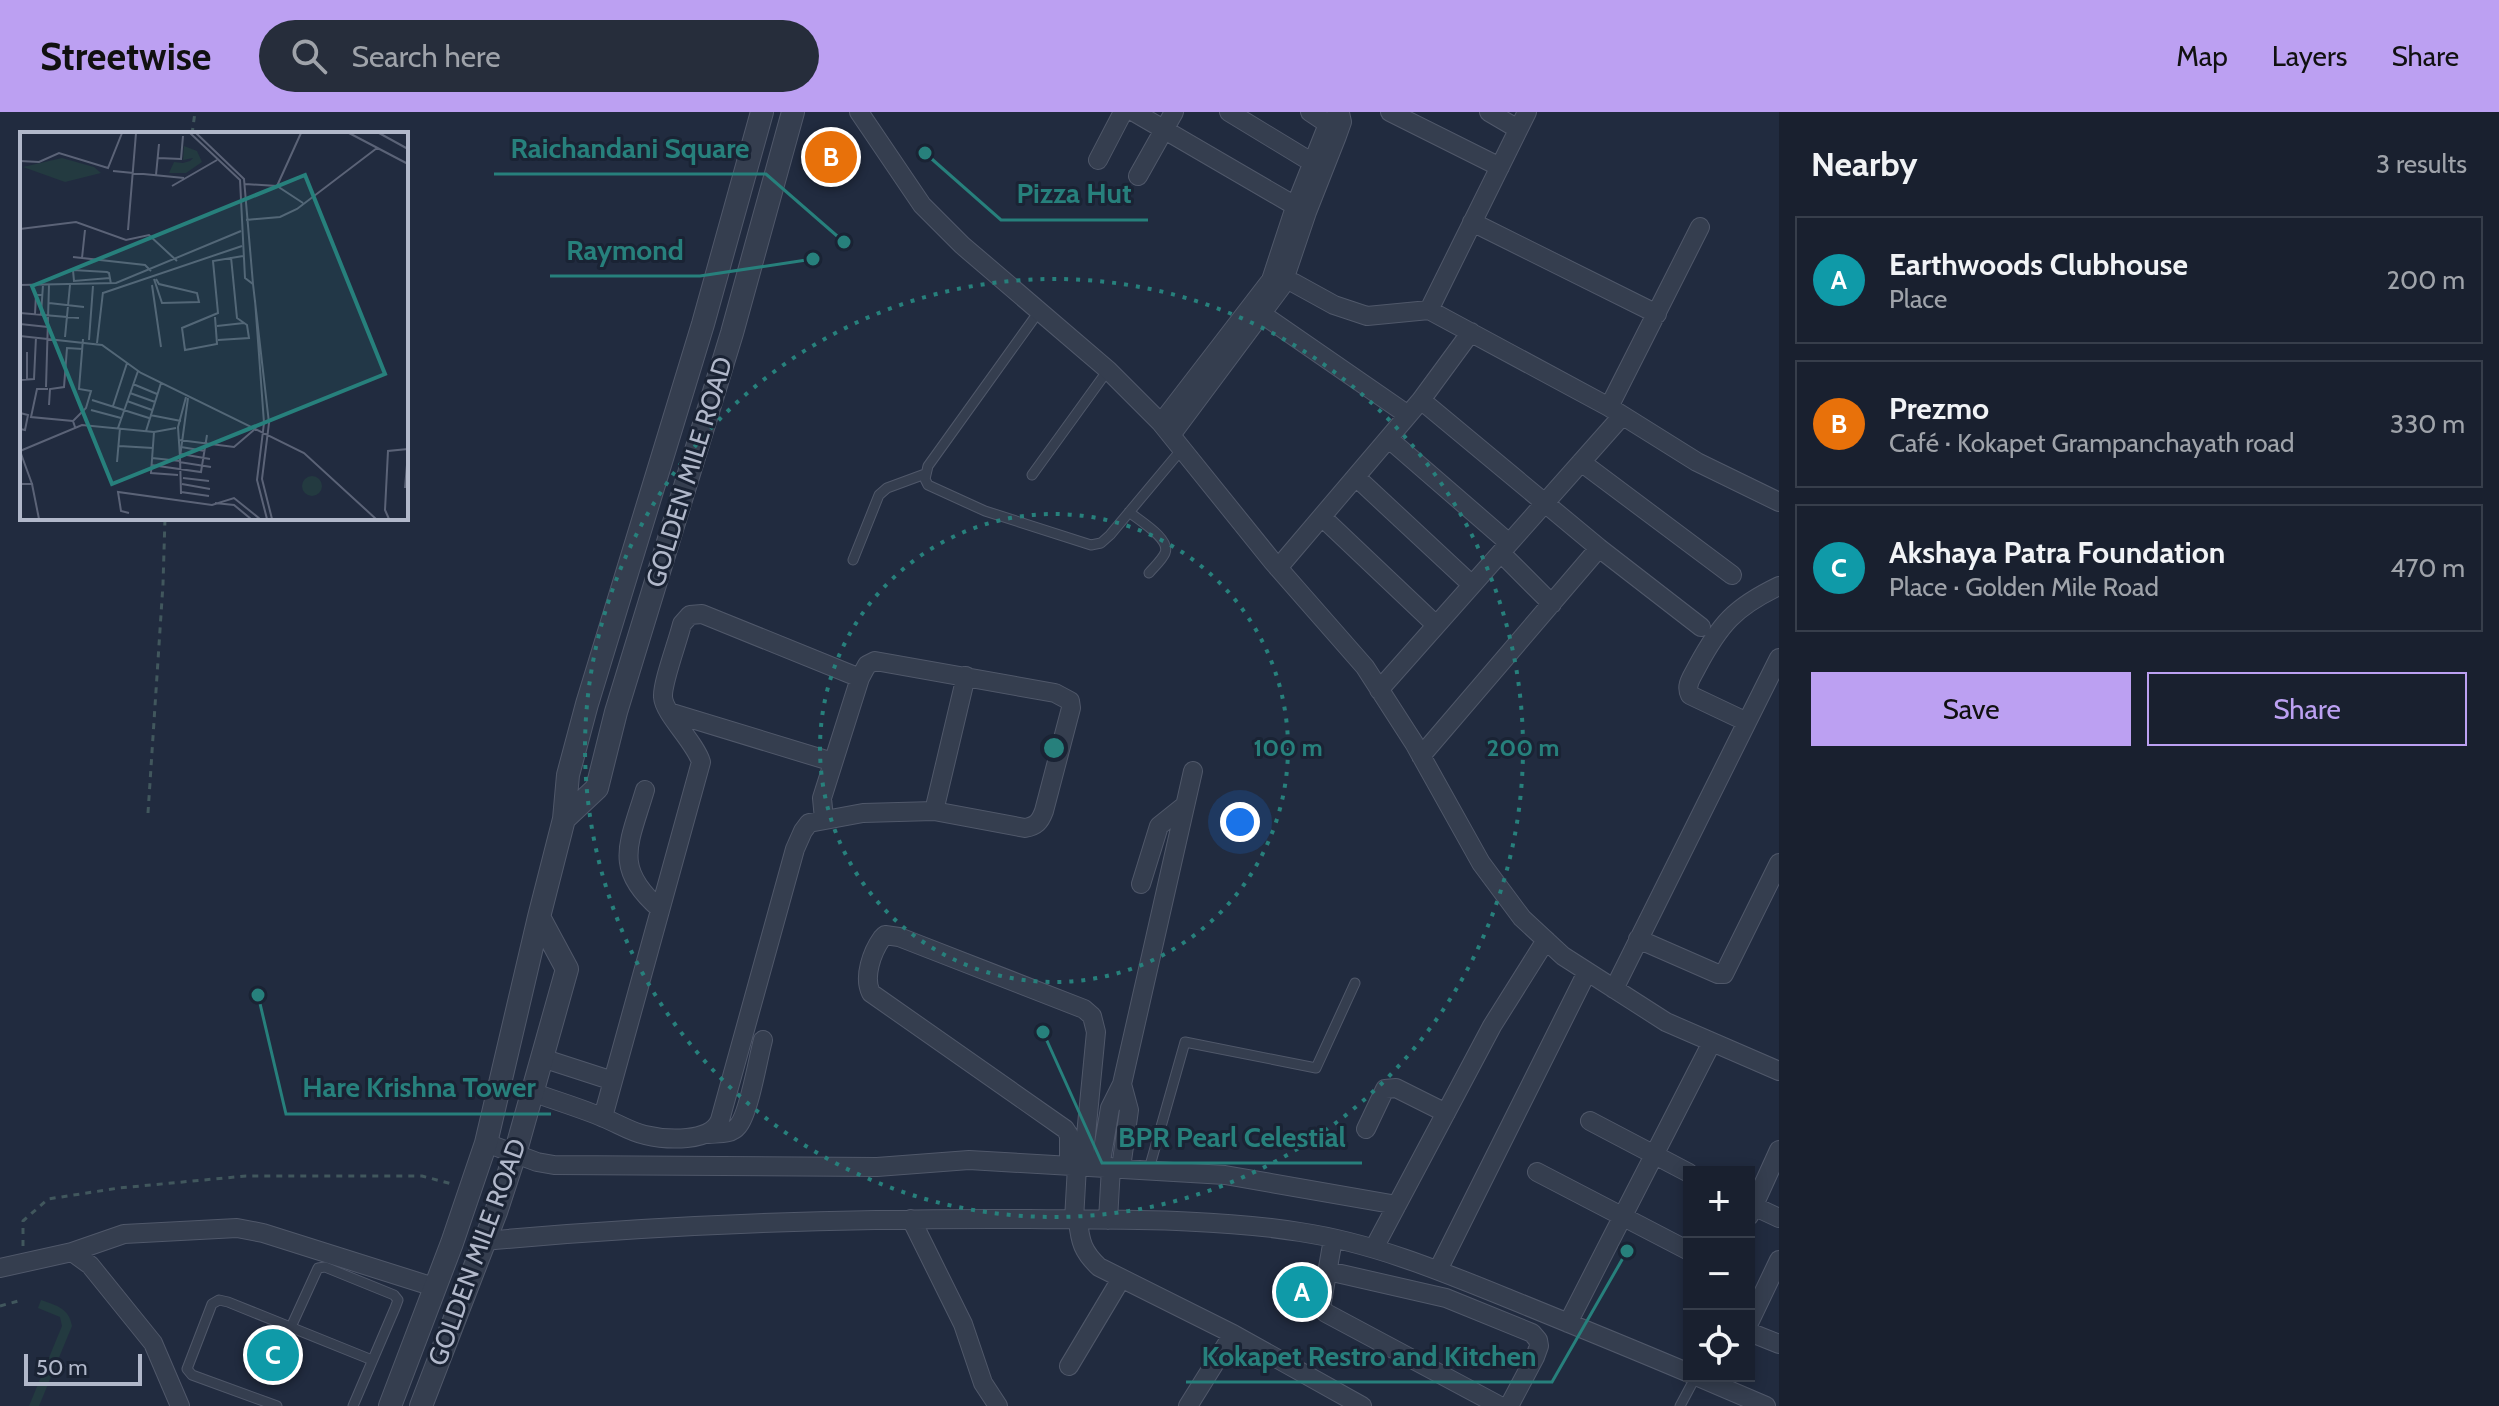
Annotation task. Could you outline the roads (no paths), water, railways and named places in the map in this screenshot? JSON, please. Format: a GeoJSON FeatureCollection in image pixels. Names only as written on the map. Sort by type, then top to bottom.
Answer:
{"type":"FeatureCollection","features":[{"type":"Feature","properties":{"kind":"street","name":"GOLDEN MILE ROAD"},"geometry":{"type":"LineString","coordinates":[[390,1406],[471,1189],[496,1109],[564,819],[568,775],[703,324],[762,112]]}},
{"type":"Feature","properties":{"kind":"street","name":"GOLDEN MILE ROAD"},"geometry":{"type":"LineString","coordinates":[[564,819],[597,788],[616,712],[732,333],[793,112]]}},
{"type":"Feature","properties":{"kind":"street"},"geometry":{"type":"LineString","coordinates":[[859,112],[922,205],[962,245],[1108,370],[1172,435],[1278,568],[1365,667],[1421,756],[1481,863],[1522,918],[1587,972],[1666,1022],[1779,1071]]}},
{"type":"Feature","properties":{"kind":"street"},"geometry":{"type":"LineString","coordinates":[[1098,160],[1123,112]]}},
{"type":"Feature","properties":{"kind":"street"},"geometry":{"type":"LineString","coordinates":[[1134,112],[1301,209]]}},
{"type":"Feature","properties":{"kind":"street"},"geometry":{"type":"LineString","coordinates":[[1138,176],[1174,112]]}},
{"type":"Feature","properties":{"kind":"street"},"geometry":{"type":"LineString","coordinates":[[1229,112],[1313,163]]}},
{"type":"Feature","properties":{"kind":"street"},"geometry":{"type":"LineString","coordinates":[[1301,209],[1342,122],[1336,116],[1310,112]]}},
{"type":"Feature","properties":{"kind":"street"},"geometry":{"type":"LineString","coordinates":[[1390,112],[1500,167]]}},
{"type":"Feature","properties":{"kind":"street"},"geometry":{"type":"LineString","coordinates":[[1429,310],[1522,120],[1489,112]]}},
{"type":"Feature","properties":{"kind":"street"},"geometry":{"type":"LineString","coordinates":[[1172,435],[1257,310],[1282,286],[1313,163],[1336,116]]}},
{"type":"Feature","properties":{"kind":"street"},"geometry":{"type":"LineString","coordinates":[[1472,222],[1657,314]]}},
{"type":"Feature","properties":{"kind":"street"},"geometry":{"type":"LineString","coordinates":[[1379,690],[1581,462],[1616,412],[1657,314],[1700,227]]}},
{"type":"Feature","properties":{"kind":"street"},"geometry":{"type":"LineString","coordinates":[[1294,283],[1334,305],[1367,316],[1429,310],[1616,412],[1697,462],[1779,502]]}},
{"type":"Feature","properties":{"kind":"street"},"geometry":{"type":"LineString","coordinates":[[1257,310],[1408,415]]}},
{"type":"Feature","properties":{"kind":"street"},"geometry":{"type":"LineString","coordinates":[[1278,568],[1421,400],[1471,332]]}},
{"type":"Feature","properties":{"kind":"street"},"geometry":{"type":"LineString","coordinates":[[1421,400],[1599,548],[1701,627]]}},
{"type":"Feature","properties":{"kind":"street"},"geometry":{"type":"LineString","coordinates":[[1389,439],[1505,548],[1552,604]]}},
{"type":"Feature","properties":{"kind":"street"},"geometry":{"type":"LineString","coordinates":[[1581,462],[1732,575]]}},
{"type":"Feature","properties":{"kind":"street"},"geometry":{"type":"LineString","coordinates":[[1356,477],[1472,585]]}},
{"type":"Feature","properties":{"kind":"street"},"geometry":{"type":"LineString","coordinates":[[1322,517],[1436,625]]}},
{"type":"Feature","properties":{"kind":"street"},"geometry":{"type":"LineString","coordinates":[[1421,756],[1599,548]]}},
{"type":"Feature","properties":{"kind":"street"},"geometry":{"type":"LineString","coordinates":[[1747,722],[1690,695],[1688,685],[1716,632],[1750,600],[1779,586]]}},
{"type":"Feature","properties":{"kind":"street"},"geometry":{"type":"LineString","coordinates":[[603,1117],[701,762],[697,748],[669,712],[663,697],[686,617],[702,614],[860,678]]}},
{"type":"Feature","properties":{"kind":"street"},"geometry":{"type":"LineString","coordinates":[[1618,992],[1779,658]]}},
{"type":"Feature","properties":{"kind":"street"},"geometry":{"type":"LineString","coordinates":[[708,1134],[720,1120],[795,849],[809,823],[863,813],[934,811],[1025,828],[1034,826],[1044,811],[1071,708],[1070,701],[1055,693],[875,661],[867,665],[860,678],[822,798],[824,819]]}},
{"type":"Feature","properties":{"kind":"street"},"geometry":{"type":"LineString","coordinates":[[934,811],[966,676]]}},
{"type":"Feature","properties":{"kind":"street"},"geometry":{"type":"LineString","coordinates":[[669,712],[833,762]]}},
{"type":"Feature","properties":{"kind":"street"},"geometry":{"type":"LineString","coordinates":[[1193,771],[1122,1084],[1129,1110],[1093,1167],[1073,1220],[1086,1255],[1099,1267],[1233,1334],[1362,1406]]}},
{"type":"Feature","properties":{"kind":"street"},"geometry":{"type":"LineString","coordinates":[[645,790],[630,842],[628,867],[639,890],[660,909]]}},
{"type":"Feature","properties":{"kind":"street"},"geometry":{"type":"LineString","coordinates":[[1141,884],[1159,826],[1184,806]]}},
{"type":"Feature","properties":{"kind":"street"},"geometry":{"type":"LineString","coordinates":[[1158,923],[1151,889],[1165,833]]}},
{"type":"Feature","properties":{"kind":"street"},"geometry":{"type":"LineString","coordinates":[[1642,941],[1724,974],[1779,863]]}},
{"type":"Feature","properties":{"kind":"street","name":"GOLDEN MILE ROAD"},"geometry":{"type":"LineString","coordinates":[[421,1406],[515,1154],[567,969],[539,917]]}},
{"type":"Feature","properties":{"kind":"street"},"geometry":{"type":"LineString","coordinates":[[1077,1131],[1096,1032],[1092,1016],[1076,1006],[899,937],[885,935],[877,945],[867,979],[871,993],[1077,1131],[1093,1167],[1108,1220]]}},
{"type":"Feature","properties":{"kind":"street"},"geometry":{"type":"LineString","coordinates":[[1374,1248],[1492,1026],[1546,940]]}},
{"type":"Feature","properties":{"kind":"street"},"geometry":{"type":"LineString","coordinates":[[1438,1270],[1587,972]]}},
{"type":"Feature","properties":{"kind":"street"},"geometry":{"type":"LineString","coordinates":[[532,1092],[645,1135],[677,1138],[727,1133],[738,1126],[747,1105],[763,1040]]}},
{"type":"Feature","properties":{"kind":"street"},"geometry":{"type":"LineString","coordinates":[[1568,1323],[1712,1042]]}},
{"type":"Feature","properties":{"kind":"street"},"geometry":{"type":"LineString","coordinates":[[542,1058],[613,1081]]}},
{"type":"Feature","properties":{"kind":"street"},"geometry":{"type":"LineString","coordinates":[[1366,1129],[1385,1089],[1396,1088],[1446,1113]]}},
{"type":"Feature","properties":{"kind":"street"},"geometry":{"type":"LineString","coordinates":[[1590,1121],[1683,1170]]}},
{"type":"Feature","properties":{"kind":"street"},"geometry":{"type":"LineString","coordinates":[[486,1143],[554,1165],[877,1167],[969,1160],[1149,1169],[1225,1175],[1397,1205]]}},
{"type":"Feature","properties":{"kind":"street"},"geometry":{"type":"LineString","coordinates":[[1755,1199],[1779,1150]]}},
{"type":"Feature","properties":{"kind":"street"},"geometry":{"type":"LineString","coordinates":[[1537,1172],[1683,1248]]}},
{"type":"Feature","properties":{"kind":"street"},"geometry":{"type":"LineString","coordinates":[[1755,1211],[1779,1218]]}},
{"type":"Feature","properties":{"kind":"street"},"geometry":{"type":"LineString","coordinates":[[911,1219],[963,1324],[983,1383],[998,1406]]}},
{"type":"Feature","properties":{"kind":"street"},"geometry":{"type":"LineString","coordinates":[[485,1241],[654,1227],[911,1219],[1108,1220],[1300,1232],[1374,1248],[1438,1270],[1683,1371]]}},
{"type":"Feature","properties":{"kind":"street"},"geometry":{"type":"LineString","coordinates":[[0,1268],[72,1252],[124,1234],[237,1228],[263,1233],[434,1287]]}},
{"type":"Feature","properties":{"kind":"street"},"geometry":{"type":"LineString","coordinates":[[1339,1240],[1334,1272],[1321,1307],[1326,1313],[1500,1406]]}},
{"type":"Feature","properties":{"kind":"street"},"geometry":{"type":"LineString","coordinates":[[72,1252],[90,1265],[153,1343],[180,1406]]}},
{"type":"Feature","properties":{"kind":"street"},"geometry":{"type":"LineString","coordinates":[[1755,1310],[1779,1260]]}},
{"type":"Feature","properties":{"kind":"street"},"geometry":{"type":"LineString","coordinates":[[1334,1272],[1446,1298],[1532,1333],[1538,1340],[1537,1351],[1509,1406]]}},
{"type":"Feature","properties":{"kind":"street"},"geometry":{"type":"LineString","coordinates":[[1069,1366],[1121,1279]]}},
{"type":"Feature","properties":{"kind":"street"},"geometry":{"type":"LineString","coordinates":[[1188,1406],[1233,1334]]}},
{"type":"Feature","properties":{"kind":"street"},"geometry":{"type":"LineString","coordinates":[[1755,1334],[1779,1344]]}},
{"type":"Feature","properties":{"kind":"street"},"geometry":{"type":"LineString","coordinates":[[1723,1382],[1766,1406]]}},
{"type":"Feature","properties":{"kind":"street"},"geometry":{"type":"LineString","coordinates":[[1323,1406],[1332,1389]]}},
{"type":"Feature","properties":{"kind":"lane"},"geometry":{"type":"LineString","coordinates":[[853,560],[879,495],[887,488],[925,474],[1040,310]]}},
{"type":"Feature","properties":{"kind":"lane"},"geometry":{"type":"LineString","coordinates":[[1032,475],[1108,370]]}},
{"type":"Feature","properties":{"kind":"lane"},"geometry":{"type":"LineString","coordinates":[[925,474],[928,485],[985,511],[1091,545],[1101,543],[1129,512],[1172,435]]}},
{"type":"Feature","properties":{"kind":"lane"},"geometry":{"type":"LineString","coordinates":[[1129,512],[1165,541],[1167,549],[1149,573]]}},
{"type":"Feature","properties":{"kind":"lane"},"geometry":{"type":"LineString","coordinates":[[1149,1169],[1185,1042],[1316,1068],[1355,983]]}},
{"type":"Feature","properties":{"kind":"lane"},"geometry":{"type":"LineString","coordinates":[[291,1327],[318,1268],[325,1267],[394,1295],[398,1300],[353,1406]]}},
{"type":"Feature","properties":{"kind":"lane"},"geometry":{"type":"LineString","coordinates":[[277,1406],[192,1375],[187,1369],[212,1304],[219,1300],[372,1360]]}},
{"type":"Feature","properties":{"kind":"lane"},"geometry":{"type":"LineString","coordinates":[[1680,1406],[1688,1382]]}},
{"type":"Feature","properties":{"kind":"place","name":"Pizza Hut"},"geometry":{"type":"Point","coordinates":[925,153]}},
{"type":"Feature","properties":{"kind":"place","name":"Prezmo"},"geometry":{"type":"Point","coordinates":[831,157]}},
{"type":"Feature","properties":{"kind":"place","name":"Raichandani Square"},"geometry":{"type":"Point","coordinates":[844,242]}},
{"type":"Feature","properties":{"kind":"place","name":"Raymond"},"geometry":{"type":"Point","coordinates":[813,259]}},
{"type":"Feature","properties":{"kind":"place","name":"Hare Krishna Tower"},"geometry":{"type":"Point","coordinates":[258,995]}},
{"type":"Feature","properties":{"kind":"place","name":"BPR Pearl Celestial"},"geometry":{"type":"Point","coordinates":[1043,1032]}},
{"type":"Feature","properties":{"kind":"place","name":"Kokapet Restro and Kitchen"},"geometry":{"type":"Point","coordinates":[1627,1251]}},
{"type":"Feature","properties":{"kind":"place","name":"Earthwoods Clubhouse"},"geometry":{"type":"Point","coordinates":[1302,1292]}},
{"type":"Feature","properties":{"kind":"place","name":"Akshaya Patra Foundation"},"geometry":{"type":"Point","coordinates":[273,1355]}}]}
